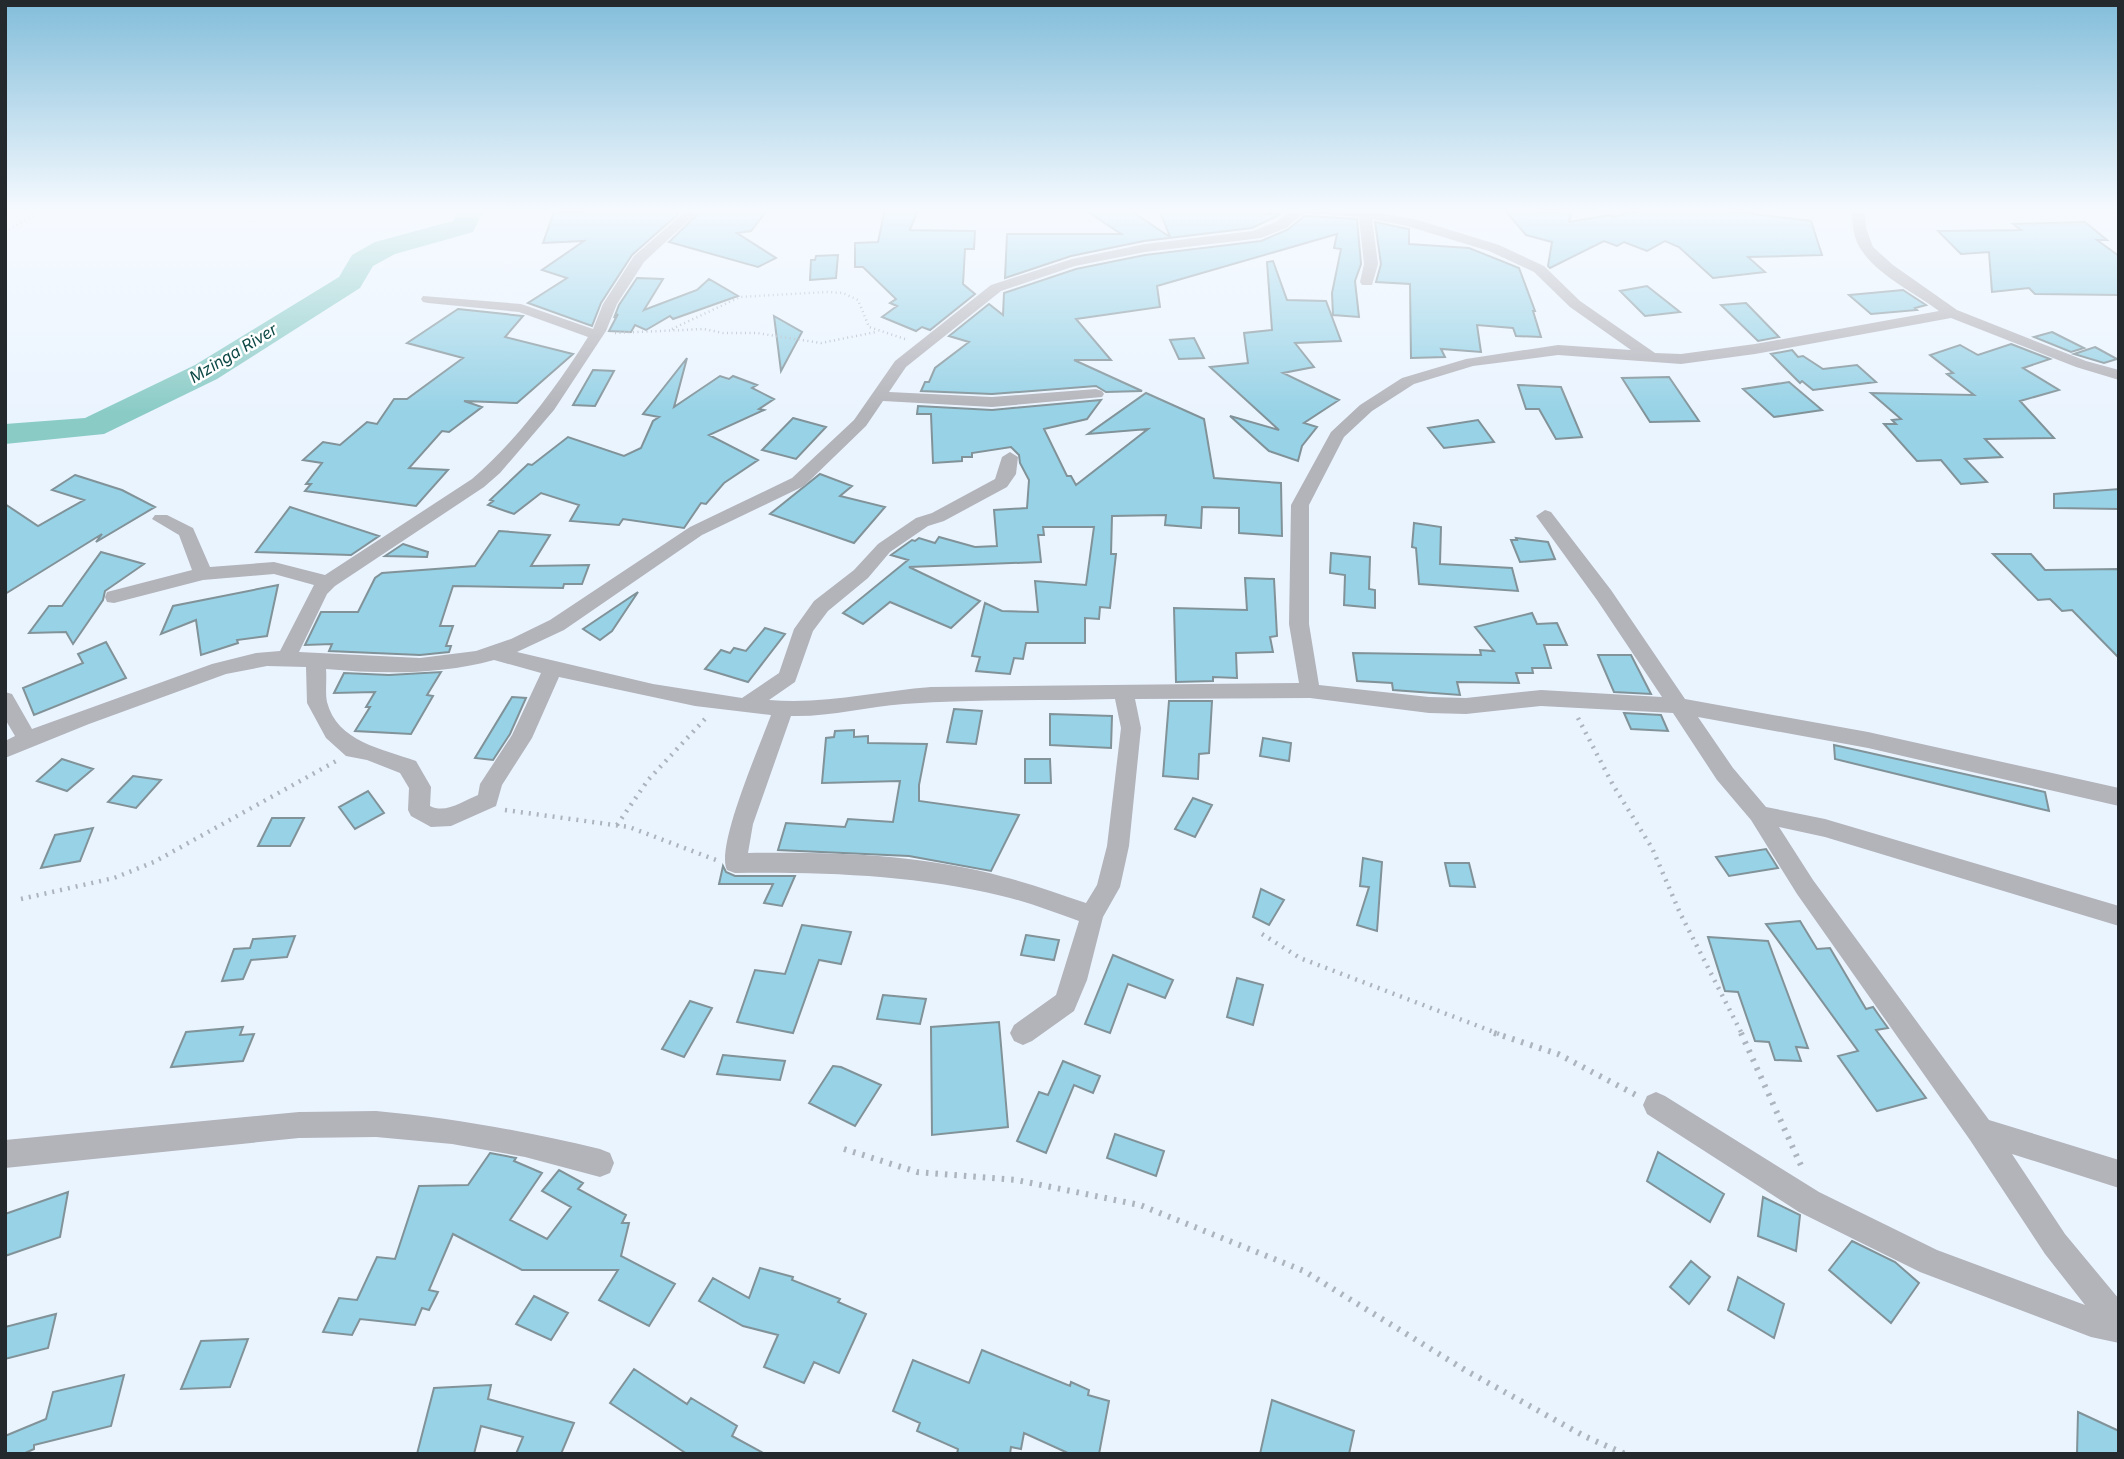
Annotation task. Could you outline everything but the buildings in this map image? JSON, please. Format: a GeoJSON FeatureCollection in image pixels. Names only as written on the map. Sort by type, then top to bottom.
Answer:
{"type":"FeatureCollection","features":[{"type":"Feature","properties":{"kind":"street"},"geometry":{"type":"LineString","coordinates":[[286,657],[319,591],[328,582],[478,483],[494,469],[548,407],[598,332],[610,304],[627,277]]}},
{"type":"Feature","properties":{"kind":"street"},"geometry":{"type":"LineString","coordinates":[[5,750],[218,670],[255,660],[286,657],[316,662],[406,666],[493,653],[557,625],[696,531],[798,482],[860,423],[901,365],[996,288],[1029,277]]}},
{"type":"Feature","properties":{"kind":"street"},"geometry":{"type":"LineString","coordinates":[[1367,282],[1368,277]]}},
{"type":"Feature","properties":{"kind":"street"},"geometry":{"type":"LineString","coordinates":[[1547,277],[1575,304],[1651,357]]}},
{"type":"Feature","properties":{"kind":"street"},"geometry":{"type":"LineString","coordinates":[[1901,277],[1952,313],[2081,364],[2119,375]]}},
{"type":"Feature","properties":{"kind":"street"},"geometry":{"type":"LineString","coordinates":[[428,299],[521,308],[580,331],[598,332]]}},
{"type":"Feature","properties":{"kind":"street"},"geometry":{"type":"LineString","coordinates":[[1310,691],[1299,624],[1300,505],[1337,435],[1366,408],[1408,381],[1471,362],[1558,350],[1681,359],[1755,349],[1952,313]]}},
{"type":"Feature","properties":{"kind":"street"},"geometry":{"type":"LineString","coordinates":[[878,396],[992,402],[1096,394]]}},
{"type":"Feature","properties":{"kind":"street"},"geometry":{"type":"LineString","coordinates":[[743,704],[788,677],[804,629],[821,606],[861,574],[901,534],[1001,483],[1007,474],[1010,457]]}},
{"type":"Feature","properties":{"kind":"street"},"geometry":{"type":"LineString","coordinates":[[1545,516],[1604,595],[1725,774],[1759,814],[1805,887],[1980,1131],[2055,1244],[2119,1325]]}},
{"type":"Feature","properties":{"kind":"street"},"geometry":{"type":"LineString","coordinates":[[161,519],[187,532],[203,574]]}},
{"type":"Feature","properties":{"kind":"street"},"geometry":{"type":"LineString","coordinates":[[114,597],[203,574],[274,568],[328,582]]}},
{"type":"Feature","properties":{"kind":"street"},"geometry":{"type":"LineString","coordinates":[[493,653],[658,690],[784,708],[841,707],[888,698],[931,695],[1123,691],[1310,691],[1429,705],[1466,706],[1541,698],[1680,706],[1868,740],[2119,797]]}},
{"type":"Feature","properties":{"kind":"street"},"geometry":{"type":"LineString","coordinates":[[316,662],[317,703],[333,732],[354,750],[369,752],[408,767],[420,787],[419,810],[431,818],[451,817],[488,800],[491,784],[521,738],[554,666]]}},
{"type":"Feature","properties":{"kind":"street"},"geometry":{"type":"LineString","coordinates":[[1023,1033],[1065,1003],[1075,980],[1092,915],[1108,887],[1118,846],[1131,728],[1123,691]]}},
{"type":"Feature","properties":{"kind":"street"},"geometry":{"type":"LineString","coordinates":[[5,699],[27,740]]}},
{"type":"Feature","properties":{"kind":"street"},"geometry":{"type":"LineString","coordinates":[[784,708],[741,824],[735,863],[825,862],[901,868],[1003,886],[1092,915]]}},
{"type":"Feature","properties":{"kind":"street"},"geometry":{"type":"LineString","coordinates":[[1759,814],[1825,828],[2119,916]]}},
{"type":"Feature","properties":{"kind":"street"},"geometry":{"type":"LineString","coordinates":[[1656,1105],[1809,1202],[1930,1262],[2091,1322],[2119,1325]]}},
{"type":"Feature","properties":{"kind":"street"},"geometry":{"type":"LineString","coordinates":[[5,1154],[299,1125],[376,1124],[464,1133],[525,1144],[600,1163]]}},
{"type":"Feature","properties":{"kind":"street"},"geometry":{"type":"LineString","coordinates":[[1980,1131],[2119,1174]]}},
{"type":"Feature","properties":{"kind":"path"},"geometry":{"type":"LineString","coordinates":[[598,332],[664,332],[740,297],[803,292],[844,293],[858,300],[869,327],[877,332],[907,340],[901,365]]}},
{"type":"Feature","properties":{"kind":"path"},"geometry":{"type":"LineString","coordinates":[[673,329],[750,332],[821,343],[877,332]]}},
{"type":"Feature","properties":{"kind":"path"},"geometry":{"type":"LineString","coordinates":[[1569,701],[1613,785],[1651,848],[1729,1005],[1802,1166],[1809,1202]]}},
{"type":"Feature","properties":{"kind":"path"},"geometry":{"type":"LineString","coordinates":[[617,825],[641,786],[673,753],[686,735],[711,715],[743,704]]}},
{"type":"Feature","properties":{"kind":"path"},"geometry":{"type":"LineString","coordinates":[[21,899],[114,878],[153,862],[354,750]]}},
{"type":"Feature","properties":{"kind":"path"},"geometry":{"type":"LineString","coordinates":[[488,800],[494,808],[617,825],[641,831],[703,858],[735,863]]}},
{"type":"Feature","properties":{"kind":"path"},"geometry":{"type":"LineString","coordinates":[[1262,934],[1300,958],[1387,990],[1457,1020],[1558,1054],[1656,1105]]}},
{"type":"Feature","properties":{"kind":"path"},"geometry":{"type":"LineString","coordinates":[[844,1149],[917,1172],[1016,1180],[1140,1205],[1304,1271],[1465,1370],[1584,1436],[1625,1454]]}},
{"type":"Feature","properties":{"kind":"waterway","name":"Mzinga River"},"geometry":{"type":"LineString","coordinates":[[5,434],[92,427],[206,372],[296,318],[350,282],[353,277]]}}]}
